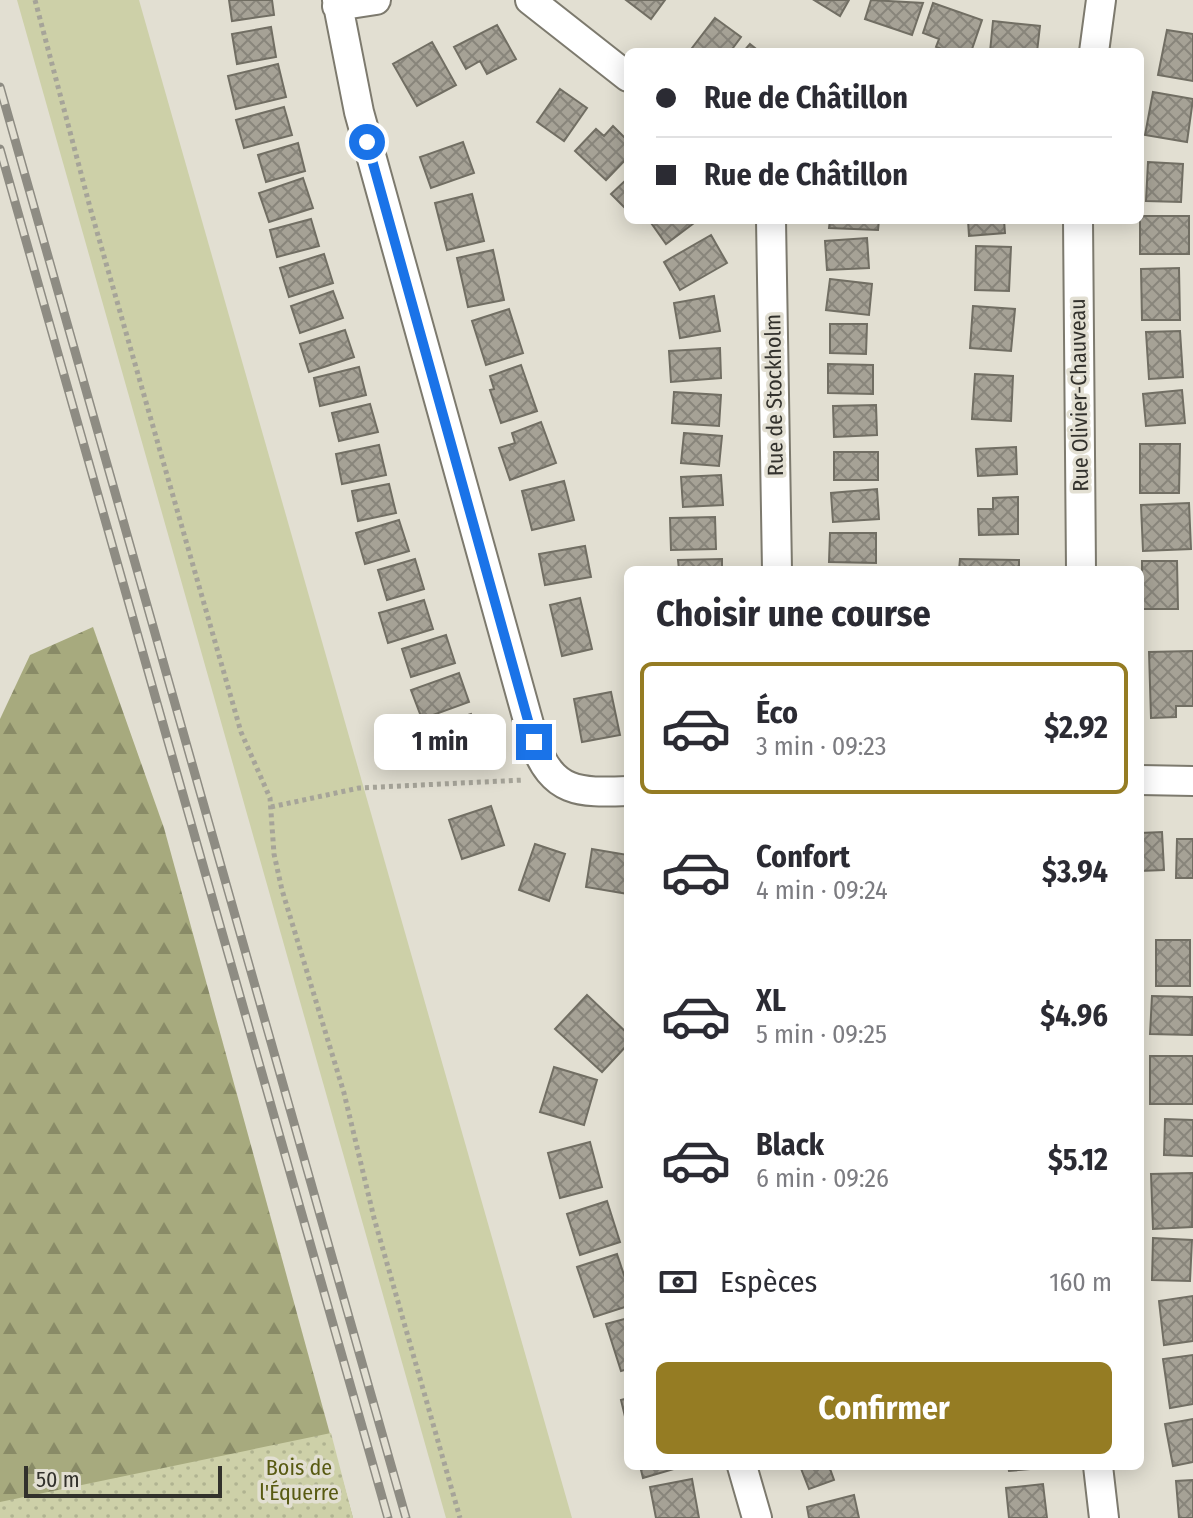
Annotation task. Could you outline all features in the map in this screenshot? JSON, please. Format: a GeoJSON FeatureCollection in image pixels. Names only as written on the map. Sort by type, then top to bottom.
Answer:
{"type":"FeatureCollection","features":[{"type":"Feature","properties":{"kind":"street"},"geometry":{"type":"LineString","coordinates":[[376,0],[337,3],[359,112],[534,742],[548,774],[561,784],[587,791],[624,791]]}},
{"type":"Feature","properties":{"kind":"street"},"geometry":{"type":"LineString","coordinates":[[530,0],[624,74]]}},
{"type":"Feature","properties":{"kind":"street"},"geometry":{"type":"LineString","coordinates":[[1095,48],[1101,0]]}},
{"type":"Feature","properties":{"kind":"street","name":"Rue de Stockholm"},"geometry":{"type":"LineString","coordinates":[[771,224],[777,566]]}},
{"type":"Feature","properties":{"kind":"street","name":"Rue Olivier-Chauveau"},"geometry":{"type":"LineString","coordinates":[[1078,224],[1081,566]]}},
{"type":"Feature","properties":{"kind":"street"},"geometry":{"type":"LineString","coordinates":[[1144,780],[1193,781]]}},
{"type":"Feature","properties":{"kind":"street"},"geometry":{"type":"LineString","coordinates":[[743,1470],[757,1518]]}},
{"type":"Feature","properties":{"kind":"street"},"geometry":{"type":"LineString","coordinates":[[1098,1470],[1104,1518]]}},
{"type":"Feature","properties":{"kind":"path"},"geometry":{"type":"LineString","coordinates":[[35,0],[114,293],[241,732],[267,788],[279,880],[344,1093],[379,1233],[460,1518]]}},
{"type":"Feature","properties":{"kind":"path"},"geometry":{"type":"LineString","coordinates":[[271,807],[359,788],[503,783],[529,779]]}},
{"type":"Feature","properties":{"kind":"green space"},"geometry":{"type":"Polygon","coordinates":[[[17,0],[139,0],[572,1518],[446,1518],[17,0]]]}},
{"type":"Feature","properties":{"kind":"green space"},"geometry":{"type":"Polygon","coordinates":[[[93,627],[164,828],[353,1518],[0,1518],[0,719],[30,655],[93,627]]]}},
{"type":"Feature","properties":{"kind":"green space","name":"Bois de l'Équerre"},"geometry":{"type":"Polygon","coordinates":[[[331,1433],[353,1518],[0,1518],[0,1502],[331,1433]]]}},
{"type":"Feature","properties":{"kind":"building"},"geometry":{"type":"Polygon","coordinates":[[[229,0],[272,0],[274,15],[232,21],[229,0]]]}},
{"type":"Feature","properties":{"kind":"building"},"geometry":{"type":"Polygon","coordinates":[[[626,0],[665,0],[651,19],[626,0]]]}},
{"type":"Feature","properties":{"kind":"building"},"geometry":{"type":"Polygon","coordinates":[[[814,0],[849,0],[840,16],[814,0]]]}},
{"type":"Feature","properties":{"kind":"building"},"geometry":{"type":"Polygon","coordinates":[[[871,0],[923,3],[912,35],[865,19],[871,0]]]}},
{"type":"Feature","properties":{"kind":"building"},"geometry":{"type":"Polygon","coordinates":[[[933,3],[982,20],[972,48],[939,48],[936,47],[939,39],[923,33],[933,3]]]}},
{"type":"Feature","properties":{"kind":"building"},"geometry":{"type":"Polygon","coordinates":[[[715,18],[741,37],[733,48],[692,48],[715,18]]]}},
{"type":"Feature","properties":{"kind":"building"},"geometry":{"type":"Polygon","coordinates":[[[993,21],[1040,26],[1037,48],[990,48],[993,21]]]}},
{"type":"Feature","properties":{"kind":"building"},"geometry":{"type":"Polygon","coordinates":[[[497,25],[516,59],[487,74],[480,61],[466,69],[454,47],[497,25]]]}},
{"type":"Feature","properties":{"kind":"building"},"geometry":{"type":"Polygon","coordinates":[[[271,27],[276,57],[237,64],[232,34],[271,27]]]}},
{"type":"Feature","properties":{"kind":"building"},"geometry":{"type":"Polygon","coordinates":[[[1167,30],[1193,34],[1193,81],[1158,75],[1167,30]]]}},
{"type":"Feature","properties":{"kind":"building"},"geometry":{"type":"Polygon","coordinates":[[[432,42],[456,85],[417,106],[393,64],[432,42]]]}},
{"type":"Feature","properties":{"kind":"building"},"geometry":{"type":"Polygon","coordinates":[[[278,64],[286,97],[236,109],[228,76],[278,64]]]}},
{"type":"Feature","properties":{"kind":"building"},"geometry":{"type":"Polygon","coordinates":[[[560,89],[587,108],[564,141],[537,122],[560,89]]]}},
{"type":"Feature","properties":{"kind":"building"},"geometry":{"type":"Polygon","coordinates":[[[1153,92],[1193,99],[1187,142],[1145,135],[1153,92]]]}},
{"type":"Feature","properties":{"kind":"building"},"geometry":{"type":"Polygon","coordinates":[[[284,107],[292,135],[244,148],[236,120],[284,107]]]}},
{"type":"Feature","properties":{"kind":"building"},"geometry":{"type":"Polygon","coordinates":[[[613,126],[624,137],[624,161],[606,180],[575,151],[596,129],[604,136],[613,126]]]}},
{"type":"Feature","properties":{"kind":"building"},"geometry":{"type":"Polygon","coordinates":[[[463,142],[474,173],[431,188],[420,157],[463,142]]]}},
{"type":"Feature","properties":{"kind":"building"},"geometry":{"type":"Polygon","coordinates":[[[298,143],[305,171],[266,182],[258,155],[298,143]]]}},
{"type":"Feature","properties":{"kind":"building"},"geometry":{"type":"Polygon","coordinates":[[[1148,162],[1183,164],[1181,202],[1146,201],[1148,162]]]}},
{"type":"Feature","properties":{"kind":"building"},"geometry":{"type":"Polygon","coordinates":[[[303,178],[313,208],[269,222],[259,193],[303,178]]]}},
{"type":"Feature","properties":{"kind":"building"},"geometry":{"type":"Polygon","coordinates":[[[624,182],[624,207],[611,194],[624,182]]]}},
{"type":"Feature","properties":{"kind":"building"},"geometry":{"type":"Polygon","coordinates":[[[472,194],[484,241],[447,250],[435,203],[472,194]]]}},
{"type":"Feature","properties":{"kind":"building"},"geometry":{"type":"Polygon","coordinates":[[[1144,216],[1189,216],[1189,254],[1140,254],[1140,224],[1144,224],[1144,216]]]}},
{"type":"Feature","properties":{"kind":"building"},"geometry":{"type":"Polygon","coordinates":[[[311,219],[319,246],[277,257],[270,230],[311,219]]]}},
{"type":"Feature","properties":{"kind":"building"},"geometry":{"type":"Polygon","coordinates":[[[652,224],[693,224],[666,244],[652,224]]]}},
{"type":"Feature","properties":{"kind":"building"},"geometry":{"type":"Polygon","coordinates":[[[830,224],[879,224],[878,230],[829,228],[830,224]]]}},
{"type":"Feature","properties":{"kind":"building"},"geometry":{"type":"Polygon","coordinates":[[[968,224],[1004,224],[1005,233],[969,236],[968,224]]]}},
{"type":"Feature","properties":{"kind":"building"},"geometry":{"type":"Polygon","coordinates":[[[711,235],[727,263],[680,290],[664,262],[711,235]]]}},
{"type":"Feature","properties":{"kind":"building"},"geometry":{"type":"Polygon","coordinates":[[[867,238],[869,268],[827,270],[825,241],[867,238]]]}},
{"type":"Feature","properties":{"kind":"building"},"geometry":{"type":"Polygon","coordinates":[[[976,246],[1011,247],[1009,291],[975,290],[976,246]]]}},
{"type":"Feature","properties":{"kind":"building"},"geometry":{"type":"Polygon","coordinates":[[[493,250],[504,300],[468,307],[457,258],[493,250]]]}},
{"type":"Feature","properties":{"kind":"building"},"geometry":{"type":"Polygon","coordinates":[[[324,254],[333,283],[289,297],[280,268],[324,254]]]}},
{"type":"Feature","properties":{"kind":"building"},"geometry":{"type":"Polygon","coordinates":[[[1179,268],[1180,320],[1142,320],[1141,269],[1179,268]]]}},
{"type":"Feature","properties":{"kind":"building"},"geometry":{"type":"Polygon","coordinates":[[[830,279],[872,284],[869,315],[826,310],[830,279]]]}},
{"type":"Feature","properties":{"kind":"building"},"geometry":{"type":"Polygon","coordinates":[[[333,291],[343,318],[300,333],[291,306],[333,291]]]}},
{"type":"Feature","properties":{"kind":"building"},"geometry":{"type":"Polygon","coordinates":[[[714,296],[720,331],[680,338],[674,303],[714,296]]]}},
{"type":"Feature","properties":{"kind":"building"},"geometry":{"type":"Polygon","coordinates":[[[973,306],[1015,309],[1011,351],[970,348],[973,306]]]}},
{"type":"Feature","properties":{"kind":"building"},"geometry":{"type":"Polygon","coordinates":[[[509,309],[523,353],[486,365],[472,321],[509,309]]]}},
{"type":"Feature","properties":{"kind":"building"},"geometry":{"type":"Polygon","coordinates":[[[830,324],[867,324],[866,354],[830,353],[830,324]]]}},
{"type":"Feature","properties":{"kind":"building"},"geometry":{"type":"Polygon","coordinates":[[[345,330],[354,357],[309,372],[300,344],[345,330]]]}},
{"type":"Feature","properties":{"kind":"building"},"geometry":{"type":"Polygon","coordinates":[[[1180,331],[1183,377],[1149,379],[1146,332],[1180,331]]]}},
{"type":"Feature","properties":{"kind":"building"},"geometry":{"type":"Polygon","coordinates":[[[720,348],[721,378],[671,382],[669,351],[720,348]]]}},
{"type":"Feature","properties":{"kind":"building"},"geometry":{"type":"Polygon","coordinates":[[[828,364],[873,365],[873,394],[828,393],[828,364]]]}},
{"type":"Feature","properties":{"kind":"building"},"geometry":{"type":"Polygon","coordinates":[[[521,365],[537,411],[501,423],[490,390],[494,389],[490,376],[521,365]]]}},
{"type":"Feature","properties":{"kind":"building"},"geometry":{"type":"Polygon","coordinates":[[[359,367],[366,395],[320,406],[314,378],[359,367]]]}},
{"type":"Feature","properties":{"kind":"building"},"geometry":{"type":"Polygon","coordinates":[[[975,374],[1013,376],[1011,421],[972,419],[975,374]]]}},
{"type":"Feature","properties":{"kind":"building"},"geometry":{"type":"Polygon","coordinates":[[[1182,390],[1185,423],[1146,426],[1143,394],[1182,390]]]}},
{"type":"Feature","properties":{"kind":"building"},"geometry":{"type":"Polygon","coordinates":[[[674,392],[721,395],[719,426],[672,423],[674,392]]]}},
{"type":"Feature","properties":{"kind":"building"},"geometry":{"type":"Polygon","coordinates":[[[370,404],[378,432],[339,441],[332,413],[370,404]]]}},
{"type":"Feature","properties":{"kind":"building"},"geometry":{"type":"Polygon","coordinates":[[[876,405],[877,435],[834,437],[833,406],[876,405]]]}},
{"type":"Feature","properties":{"kind":"building"},"geometry":{"type":"Polygon","coordinates":[[[541,422],[556,463],[510,480],[499,448],[515,443],[512,433],[541,422]]]}},
{"type":"Feature","properties":{"kind":"building"},"geometry":{"type":"Polygon","coordinates":[[[684,433],[722,436],[719,466],[681,463],[684,433]]]}},
{"type":"Feature","properties":{"kind":"building"},"geometry":{"type":"Polygon","coordinates":[[[1140,444],[1180,444],[1179,493],[1140,493],[1140,444]]]}},
{"type":"Feature","properties":{"kind":"building"},"geometry":{"type":"Polygon","coordinates":[[[379,445],[386,475],[342,484],[336,454],[379,445]]]}},
{"type":"Feature","properties":{"kind":"building"},"geometry":{"type":"Polygon","coordinates":[[[1016,447],[1017,474],[978,476],[976,449],[1016,447]]]}},
{"type":"Feature","properties":{"kind":"building"},"geometry":{"type":"Polygon","coordinates":[[[834,452],[878,452],[878,480],[834,480],[834,452]]]}},
{"type":"Feature","properties":{"kind":"building"},"geometry":{"type":"Polygon","coordinates":[[[721,475],[723,505],[683,507],[681,477],[721,475]]]}},
{"type":"Feature","properties":{"kind":"building"},"geometry":{"type":"Polygon","coordinates":[[[564,481],[574,520],[532,530],[522,491],[564,481]]]}},
{"type":"Feature","properties":{"kind":"building"},"geometry":{"type":"Polygon","coordinates":[[[389,484],[396,513],[358,521],[352,491],[389,484]]]}},
{"type":"Feature","properties":{"kind":"building"},"geometry":{"type":"Polygon","coordinates":[[[877,489],[879,519],[833,522],[831,493],[877,489]]]}},
{"type":"Feature","properties":{"kind":"building"},"geometry":{"type":"Polygon","coordinates":[[[1018,497],[1018,534],[979,535],[978,509],[993,509],[993,498],[1018,497]]]}},
{"type":"Feature","properties":{"kind":"building"},"geometry":{"type":"Polygon","coordinates":[[[1189,503],[1191,549],[1143,551],[1141,505],[1189,503]]]}},
{"type":"Feature","properties":{"kind":"building"},"geometry":{"type":"Polygon","coordinates":[[[715,517],[716,549],[671,550],[670,518],[715,517]]]}},
{"type":"Feature","properties":{"kind":"building"},"geometry":{"type":"Polygon","coordinates":[[[399,520],[409,551],[365,564],[356,533],[399,520]]]}},
{"type":"Feature","properties":{"kind":"building"},"geometry":{"type":"Polygon","coordinates":[[[830,533],[876,533],[876,563],[829,562],[830,533]]]}},
{"type":"Feature","properties":{"kind":"building"},"geometry":{"type":"Polygon","coordinates":[[[585,546],[591,577],[545,585],[539,554],[585,546]]]}},
{"type":"Feature","properties":{"kind":"building"},"geometry":{"type":"Polygon","coordinates":[[[415,559],[424,589],[387,600],[378,570],[415,559]]]}},
{"type":"Feature","properties":{"kind":"building"},"geometry":{"type":"Polygon","coordinates":[[[722,559],[722,566],[679,566],[678,560],[722,559]]]}},
{"type":"Feature","properties":{"kind":"building"},"geometry":{"type":"Polygon","coordinates":[[[960,559],[1019,560],[1019,566],[959,566],[960,559]]]}},
{"type":"Feature","properties":{"kind":"building"},"geometry":{"type":"Polygon","coordinates":[[[1142,561],[1177,561],[1178,609],[1144,609],[1142,561]]]}},
{"type":"Feature","properties":{"kind":"building"},"geometry":{"type":"Polygon","coordinates":[[[580,598],[592,649],[562,656],[550,605],[580,598]]]}},
{"type":"Feature","properties":{"kind":"building"},"geometry":{"type":"Polygon","coordinates":[[[424,600],[433,629],[388,643],[379,613],[424,600]]]}},
{"type":"Feature","properties":{"kind":"building"},"geometry":{"type":"Polygon","coordinates":[[[446,635],[455,663],[411,677],[402,649],[446,635]]]}},
{"type":"Feature","properties":{"kind":"building"},"geometry":{"type":"Polygon","coordinates":[[[1193,651],[1193,706],[1176,706],[1176,717],[1151,718],[1149,652],[1193,651]]]}},
{"type":"Feature","properties":{"kind":"building"},"geometry":{"type":"Polygon","coordinates":[[[459,673],[469,702],[422,719],[411,690],[459,673]]]}},
{"type":"Feature","properties":{"kind":"building"},"geometry":{"type":"Polygon","coordinates":[[[611,692],[620,735],[582,742],[574,699],[611,692]]]}},
{"type":"Feature","properties":{"kind":"building"},"geometry":{"type":"Polygon","coordinates":[[[471,714],[481,745],[443,758],[433,726],[471,714]]]}},
{"type":"Feature","properties":{"kind":"building"},"geometry":{"type":"Polygon","coordinates":[[[491,806],[504,845],[462,859],[449,820],[491,806]]]}},
{"type":"Feature","properties":{"kind":"building"},"geometry":{"type":"Polygon","coordinates":[[[1162,832],[1164,870],[1144,871],[1144,833],[1162,832]]]}},
{"type":"Feature","properties":{"kind":"building"},"geometry":{"type":"Polygon","coordinates":[[[1177,839],[1193,839],[1193,878],[1176,878],[1177,839]]]}},
{"type":"Feature","properties":{"kind":"building"},"geometry":{"type":"Polygon","coordinates":[[[535,844],[565,854],[549,901],[519,890],[535,844]]]}},
{"type":"Feature","properties":{"kind":"building"},"geometry":{"type":"Polygon","coordinates":[[[592,849],[624,854],[624,893],[586,887],[592,849]]]}},
{"type":"Feature","properties":{"kind":"building"},"geometry":{"type":"Polygon","coordinates":[[[1156,940],[1190,940],[1190,986],[1156,986],[1156,940]]]}},
{"type":"Feature","properties":{"kind":"building"},"geometry":{"type":"Polygon","coordinates":[[[587,995],[624,1030],[624,1048],[602,1072],[555,1029],[587,995]]]}},
{"type":"Feature","properties":{"kind":"building"},"geometry":{"type":"Polygon","coordinates":[[[1152,996],[1193,997],[1192,1035],[1150,1034],[1152,996]]]}},
{"type":"Feature","properties":{"kind":"building"},"geometry":{"type":"Polygon","coordinates":[[[1150,1056],[1193,1056],[1193,1104],[1150,1104],[1150,1056]]]}},
{"type":"Feature","properties":{"kind":"building"},"geometry":{"type":"Polygon","coordinates":[[[554,1067],[597,1080],[584,1125],[540,1112],[554,1067]]]}},
{"type":"Feature","properties":{"kind":"building"},"geometry":{"type":"Polygon","coordinates":[[[1165,1119],[1193,1120],[1193,1156],[1164,1155],[1165,1119]]]}},
{"type":"Feature","properties":{"kind":"building"},"geometry":{"type":"Polygon","coordinates":[[[590,1142],[602,1187],[560,1198],[548,1153],[590,1142]]]}},
{"type":"Feature","properties":{"kind":"building"},"geometry":{"type":"Polygon","coordinates":[[[1193,1173],[1192,1227],[1153,1229],[1151,1174],[1193,1173]]]}},
{"type":"Feature","properties":{"kind":"building"},"geometry":{"type":"Polygon","coordinates":[[[607,1201],[620,1242],[580,1255],[567,1214],[607,1201]]]}},
{"type":"Feature","properties":{"kind":"building"},"geometry":{"type":"Polygon","coordinates":[[[1153,1238],[1192,1240],[1190,1281],[1152,1280],[1153,1238]]]}},
{"type":"Feature","properties":{"kind":"building"},"geometry":{"type":"Polygon","coordinates":[[[617,1254],[624,1275],[624,1307],[594,1317],[577,1267],[617,1254]]]}},
{"type":"Feature","properties":{"kind":"building"},"geometry":{"type":"Polygon","coordinates":[[[1193,1296],[1193,1341],[1164,1345],[1159,1301],[1193,1296]]]}},
{"type":"Feature","properties":{"kind":"building"},"geometry":{"type":"Polygon","coordinates":[[[624,1319],[624,1370],[621,1371],[606,1324],[624,1319]]]}},
{"type":"Feature","properties":{"kind":"building"},"geometry":{"type":"Polygon","coordinates":[[[1193,1355],[1193,1404],[1170,1408],[1163,1359],[1193,1355]]]}},
{"type":"Feature","properties":{"kind":"building"},"geometry":{"type":"Polygon","coordinates":[[[1193,1419],[1193,1462],[1173,1466],[1165,1424],[1193,1419]]]}},
{"type":"Feature","properties":{"kind":"building"},"geometry":{"type":"Polygon","coordinates":[[[641,1470],[670,1470],[643,1478],[641,1470]]]}},
{"type":"Feature","properties":{"kind":"building"},"geometry":{"type":"Polygon","coordinates":[[[802,1470],[830,1470],[834,1480],[809,1489],[802,1470]]]}},
{"type":"Feature","properties":{"kind":"building"},"geometry":{"type":"Polygon","coordinates":[[[692,1479],[699,1518],[656,1518],[650,1487],[692,1479]]]}},
{"type":"Feature","properties":{"kind":"building"},"geometry":{"type":"Polygon","coordinates":[[[1193,1480],[1193,1518],[1179,1518],[1176,1481],[1193,1480]]]}},
{"type":"Feature","properties":{"kind":"building"},"geometry":{"type":"Polygon","coordinates":[[[1043,1484],[1047,1518],[1009,1518],[1006,1488],[1043,1484]]]}},
{"type":"Feature","properties":{"kind":"building"},"geometry":{"type":"Polygon","coordinates":[[[854,1495],[859,1518],[809,1518],[807,1507],[854,1495]]]}},
{"type":"Feature","properties":{"kind":"railway"},"geometry":{"type":"LineString","coordinates":[[0,87],[406,1518]]}},
{"type":"Feature","properties":{"kind":"railway"},"geometry":{"type":"LineString","coordinates":[[0,149],[388,1518]]}},
{"type":"Feature","properties":{"kind":"route"},"geometry":{"type":"LineString","coordinates":[[367,142],[534,742]]}}]}
